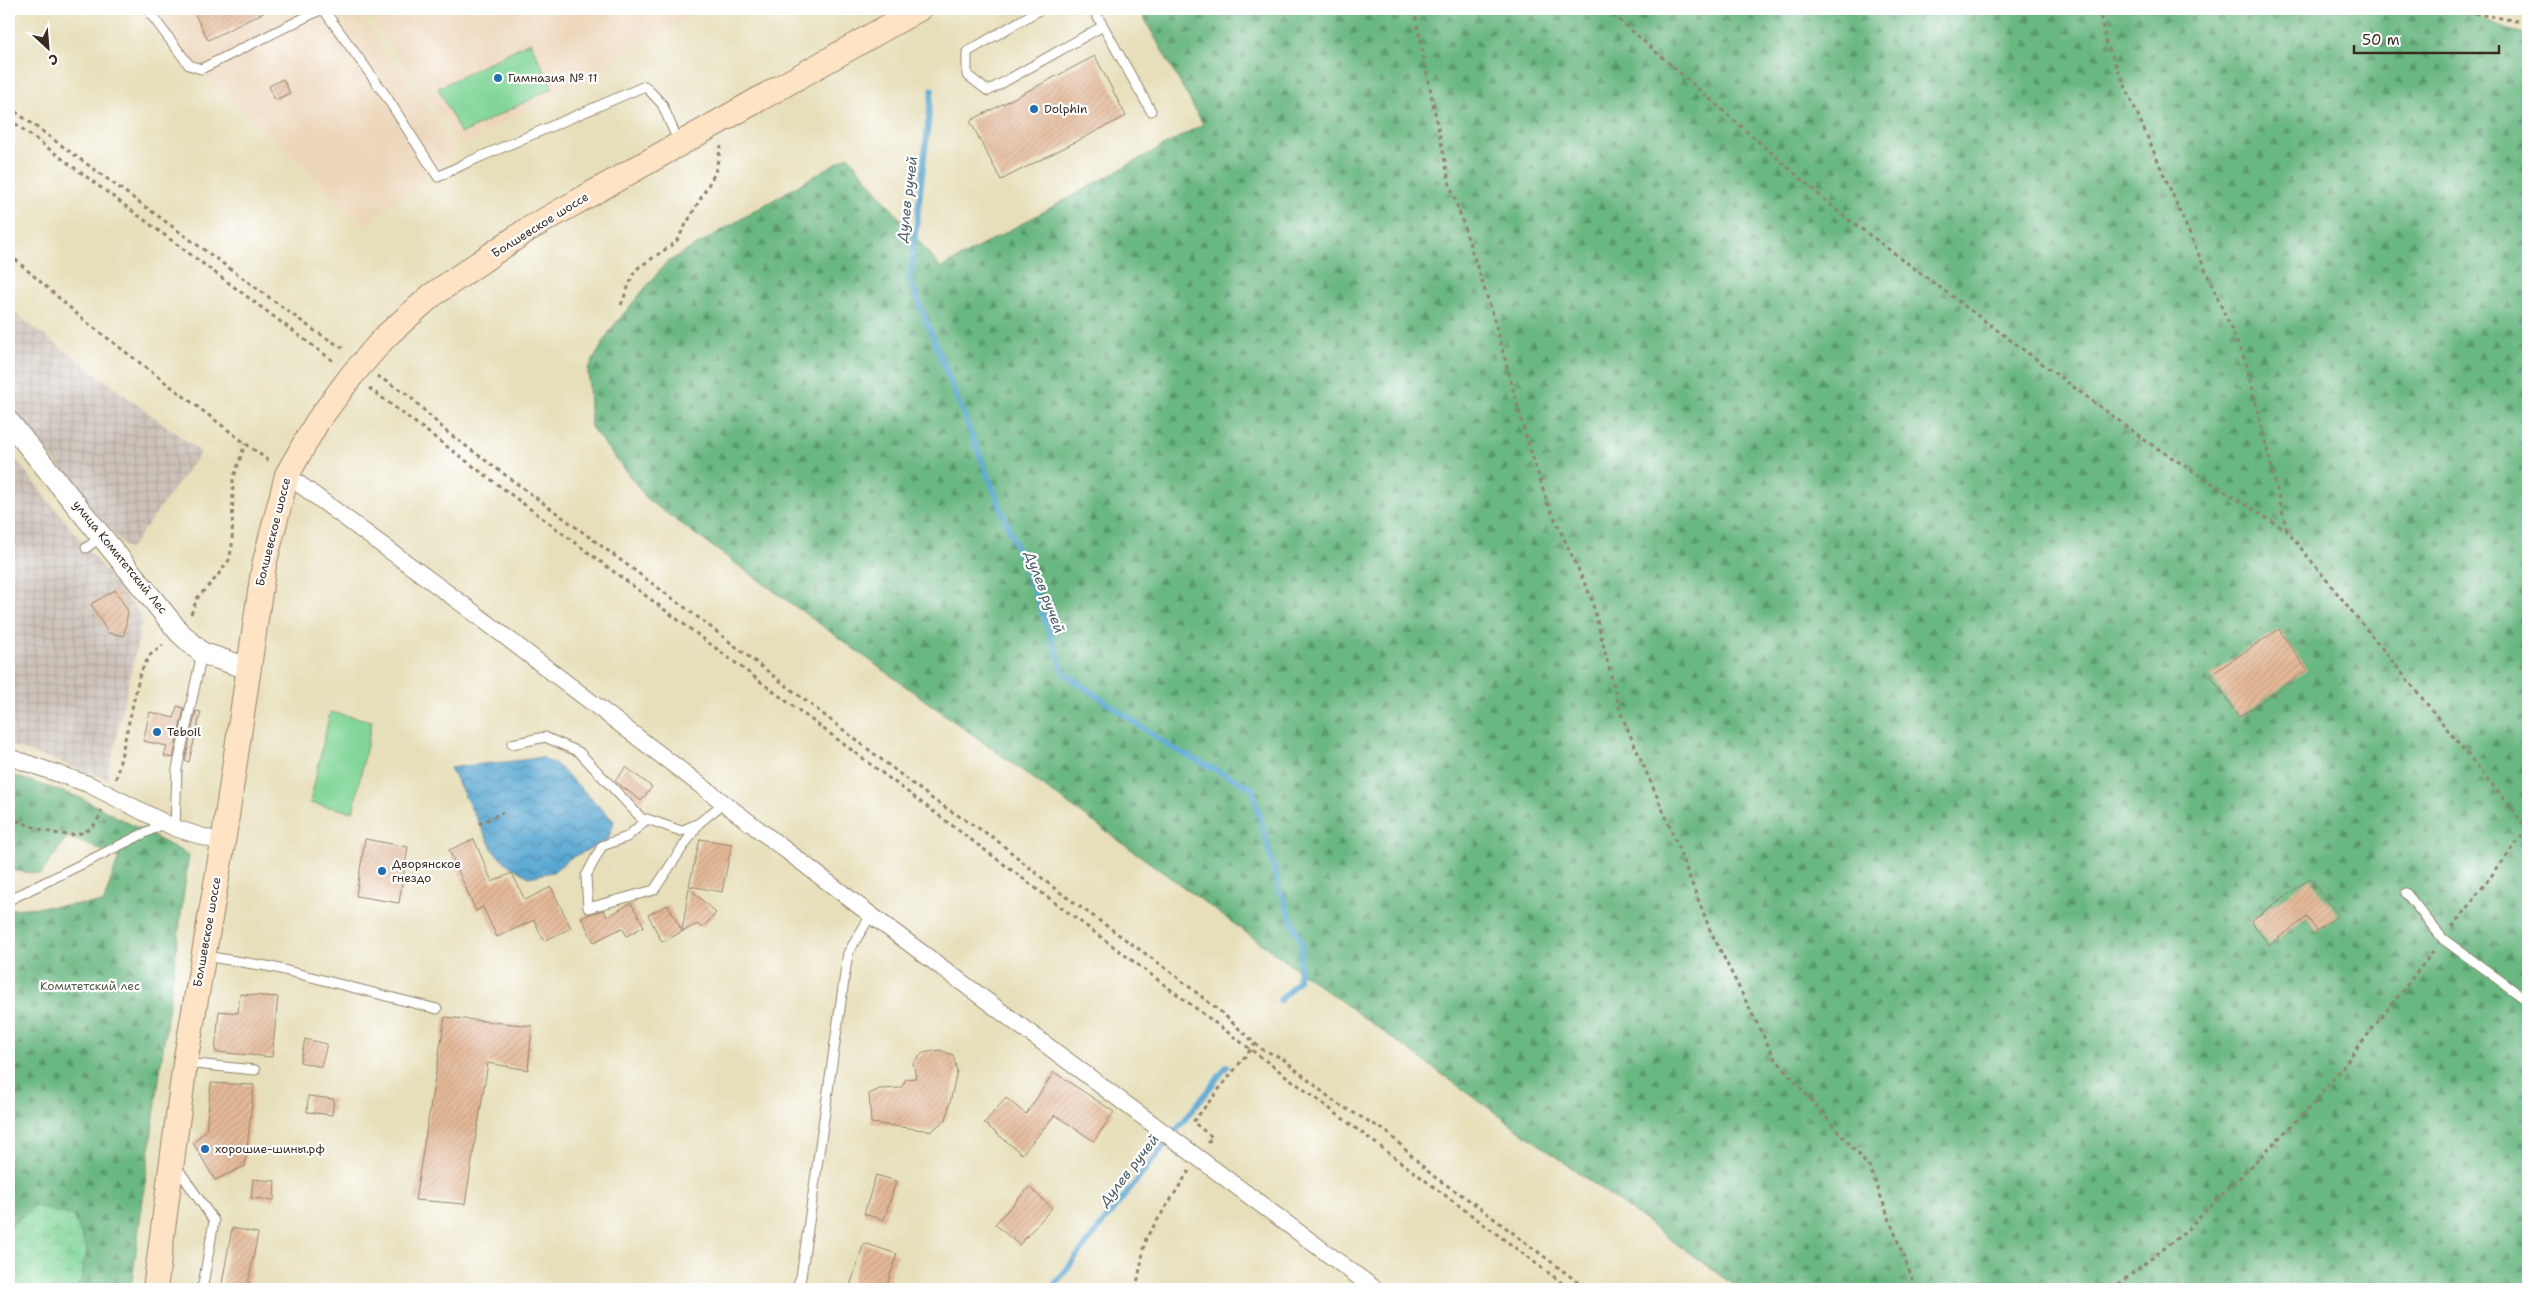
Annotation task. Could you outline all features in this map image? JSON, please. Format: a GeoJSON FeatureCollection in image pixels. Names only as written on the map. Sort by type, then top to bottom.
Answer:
{"type":"FeatureCollection","features":[{"type":"Feature","properties":{"kind":"main road","name":"Болшевское шоссе"},"geometry":{"type":"LineString","coordinates":[[155,1289],[185,1064],[202,956],[223,843],[247,668],[264,565],[285,473],[317,422],[358,368],[386,336],[431,296],[528,230],[910,11]]}},
{"type":"Feature","properties":{"kind":"street","name":"улица Комитетский Лес"},"geometry":{"type":"LineString","coordinates":[[9,422],[94,542],[179,632],[202,653],[247,668]]}},
{"type":"Feature","properties":{"kind":"street"},"geometry":{"type":"LineString","coordinates":[[285,473],[465,606],[871,915],[1375,1289]]}},
{"type":"Feature","properties":{"kind":"street"},"geometry":{"type":"LineString","coordinates":[[9,757],[88,784],[170,826],[223,843]]}},
{"type":"Feature","properties":{"kind":"lane"},"geometry":{"type":"LineString","coordinates":[[147,9],[189,65],[200,68],[323,9],[384,93],[438,177],[466,163],[645,86],[662,104],[680,143]]}},
{"type":"Feature","properties":{"kind":"lane"},"geometry":{"type":"LineString","coordinates":[[1040,9],[967,52],[967,75],[988,90],[1103,26]]}},
{"type":"Feature","properties":{"kind":"lane"},"geometry":{"type":"LineString","coordinates":[[1093,9],[1151,111]]}},
{"type":"Feature","properties":{"kind":"lane"},"geometry":{"type":"LineString","coordinates":[[9,900],[170,826],[177,769],[202,653]]}},
{"type":"Feature","properties":{"kind":"lane"},"geometry":{"type":"LineString","coordinates":[[512,744],[546,737],[579,752],[644,821]]}},
{"type":"Feature","properties":{"kind":"lane"},"geometry":{"type":"LineString","coordinates":[[699,823],[654,890],[588,908],[586,876],[602,846],[626,837],[647,819],[681,831],[699,823],[724,803]]}},
{"type":"Feature","properties":{"kind":"lane"},"geometry":{"type":"LineString","coordinates":[[2406,893],[2443,939],[2528,1001]]}},
{"type":"Feature","properties":{"kind":"lane"},"geometry":{"type":"LineString","coordinates":[[796,1289],[801,1277],[848,953],[871,915]]}},
{"type":"Feature","properties":{"kind":"lane"},"geometry":{"type":"LineString","coordinates":[[202,956],[272,967],[437,1009]]}},
{"type":"Feature","properties":{"kind":"lane"},"geometry":{"type":"LineString","coordinates":[[185,1064],[255,1070]]}},
{"type":"Feature","properties":{"kind":"lane"},"geometry":{"type":"LineString","coordinates":[[173,1161],[214,1221],[204,1285],[199,1289]]}},
{"type":"Feature","properties":{"kind":"path"},"geometry":{"type":"LineString","coordinates":[[1414,9],[1449,181],[1493,315],[1524,430],[1547,502],[1592,597],[1622,714],[1668,822],[1710,930],[1774,1057],[1870,1168],[1916,1289]]}},
{"type":"Feature","properties":{"kind":"path"},"geometry":{"type":"LineString","coordinates":[[1608,9],[1840,213],[2146,441],[2287,531],[2528,828],[2314,1103],[2184,1233],[2112,1289]]}},
{"type":"Feature","properties":{"kind":"path"},"geometry":{"type":"LineString","coordinates":[[2099,9],[2106,42],[2246,363],[2287,531]]}},
{"type":"Feature","properties":{"kind":"path"},"geometry":{"type":"LineString","coordinates":[[2451,9],[2528,23]]}},
{"type":"Feature","properties":{"kind":"path"},"geometry":{"type":"LineString","coordinates":[[9,107],[315,331],[358,368],[407,394],[447,432],[695,615],[934,801],[994,838],[1054,888],[1221,1012],[1261,1049],[1282,1058],[1336,1104],[1386,1131],[1433,1176],[1472,1202],[1587,1289]]}},
{"type":"Feature","properties":{"kind":"path"},"geometry":{"type":"LineString","coordinates":[[621,305],[635,270],[676,242],[715,173],[728,116]]}},
{"type":"Feature","properties":{"kind":"path"},"geometry":{"type":"LineString","coordinates":[[9,119],[358,368],[1250,1050],[1570,1289]]}},
{"type":"Feature","properties":{"kind":"path"},"geometry":{"type":"LineString","coordinates":[[9,254],[85,322],[285,473]]}},
{"type":"Feature","properties":{"kind":"path"},"geometry":{"type":"LineString","coordinates":[[188,622],[198,597],[216,578],[229,560],[232,546],[233,480],[245,444]]}},
{"type":"Feature","properties":{"kind":"path"},"geometry":{"type":"LineString","coordinates":[[114,789],[140,673],[150,656],[165,644]]}},
{"type":"Feature","properties":{"kind":"path"},"geometry":{"type":"LineString","coordinates":[[9,818],[63,835],[80,834],[94,824],[106,803]]}},
{"type":"Feature","properties":{"kind":"path"},"geometry":{"type":"LineString","coordinates":[[479,824],[503,812]]}},
{"type":"Feature","properties":{"kind":"path"},"geometry":{"type":"LineString","coordinates":[[1193,1122],[1255,1044]]}},
{"type":"Feature","properties":{"kind":"path"},"geometry":{"type":"LineString","coordinates":[[1136,1289],[1146,1238],[1198,1158]]}},
{"type":"Feature","properties":{"kind":"shaded area"},"geometry":{"type":"Polygon","coordinates":[[[138,9],[356,9],[457,152],[365,226],[138,9]]]}},
{"type":"Feature","properties":{"kind":"shaded area","name":"Гимназия № 11"},"geometry":{"type":"Polygon","coordinates":[[[365,9],[704,9],[462,147],[365,9]]]}},
{"type":"Feature","properties":{"kind":"shaded area"},"geometry":{"type":"Polygon","coordinates":[[[9,309],[201,452],[129,550],[98,517],[9,402],[9,309]]]}},
{"type":"Feature","properties":{"kind":"shaded area"},"geometry":{"type":"Polygon","coordinates":[[[9,451],[143,618],[107,779],[9,745],[9,451]]]}},
{"type":"Feature","properties":{"kind":"green space"},"geometry":{"type":"Polygon","coordinates":[[[1139,9],[2459,9],[2528,37],[2528,1289],[1739,1289],[648,500],[591,427],[588,369],[611,329],[666,263],[848,156],[941,268],[1203,124],[1139,9]]]}},
{"type":"Feature","properties":{"kind":"green space"},"geometry":{"type":"Polygon","coordinates":[[[530,42],[553,88],[461,134],[438,88],[530,42]]]}},
{"type":"Feature","properties":{"kind":"green space"},"geometry":{"type":"Polygon","coordinates":[[[330,712],[372,721],[353,812],[310,803],[330,712]]]}},
{"type":"Feature","properties":{"kind":"green space","name":"Комитетский лес"},"geometry":{"type":"Polygon","coordinates":[[[9,774],[81,798],[189,855],[131,1289],[9,1289],[9,917],[11,909],[103,903],[119,857],[67,837],[41,874],[9,870],[9,774]]]}},
{"type":"Feature","properties":{"kind":"green space"},"geometry":{"type":"Polygon","coordinates":[[[34,1206],[74,1216],[87,1249],[81,1281],[74,1289],[9,1289],[9,1227],[34,1206]]]}},
{"type":"Feature","properties":{"kind":"water"},"geometry":{"type":"Polygon","coordinates":[[[541,757],[557,765],[614,821],[608,840],[569,859],[553,872],[529,877],[510,866],[494,852],[450,768],[541,757]]]}},
{"type":"Feature","properties":{"kind":"building"},"geometry":{"type":"Polygon","coordinates":[[[192,9],[271,9],[208,40],[192,9]]]}},
{"type":"Feature","properties":{"kind":"building"},"geometry":{"type":"Polygon","coordinates":[[[1095,56],[1126,116],[1001,180],[970,121],[1095,56]]]}},
{"type":"Feature","properties":{"kind":"building"},"geometry":{"type":"Polygon","coordinates":[[[283,79],[290,93],[275,100],[269,86],[283,79]]]}},
{"type":"Feature","properties":{"kind":"building"},"geometry":{"type":"Polygon","coordinates":[[[115,590],[128,611],[124,636],[108,633],[91,604],[115,590]]]}},
{"type":"Feature","properties":{"kind":"building"},"geometry":{"type":"Polygon","coordinates":[[[2279,629],[2307,670],[2239,717],[2210,675],[2279,629]]]}},
{"type":"Feature","properties":{"kind":"building"},"geometry":{"type":"Polygon","coordinates":[[[177,706],[184,708],[173,758],[164,756],[167,746],[143,741],[150,712],[174,718],[177,706]]]}},
{"type":"Feature","properties":{"kind":"building"},"geometry":{"type":"Polygon","coordinates":[[[196,711],[201,712],[189,762],[185,761],[196,711]]]}},
{"type":"Feature","properties":{"kind":"building"},"geometry":{"type":"Polygon","coordinates":[[[626,767],[652,787],[641,801],[615,781],[626,767]]]}},
{"type":"Feature","properties":{"kind":"building","name":"Дворянское гнездо"},"geometry":{"type":"Polygon","coordinates":[[[365,839],[408,847],[399,903],[356,896],[365,839]]]}},
{"type":"Feature","properties":{"kind":"building"},"geometry":{"type":"Polygon","coordinates":[[[474,839],[492,882],[512,873],[525,900],[551,887],[571,928],[544,941],[534,920],[497,937],[483,907],[476,911],[449,850],[474,839]]]}},
{"type":"Feature","properties":{"kind":"building"},"geometry":{"type":"Polygon","coordinates":[[[700,839],[732,844],[722,892],[689,886],[700,839]]]}},
{"type":"Feature","properties":{"kind":"building"},"geometry":{"type":"Polygon","coordinates":[[[2310,878],[2338,915],[2317,931],[2307,917],[2269,945],[2251,921],[2310,878]]]}},
{"type":"Feature","properties":{"kind":"building"},"geometry":{"type":"Polygon","coordinates":[[[689,888],[716,913],[702,928],[697,924],[662,942],[648,915],[668,905],[682,931],[689,888]]]}},
{"type":"Feature","properties":{"kind":"building"},"geometry":{"type":"Polygon","coordinates":[[[631,903],[644,926],[627,936],[622,928],[594,942],[581,917],[604,910],[607,917],[631,903]]]}},
{"type":"Feature","properties":{"kind":"building"},"geometry":{"type":"Polygon","coordinates":[[[240,994],[278,997],[272,1057],[215,1052],[219,1011],[238,1013],[240,994]]]}},
{"type":"Feature","properties":{"kind":"building"},"geometry":{"type":"Polygon","coordinates":[[[445,1017],[532,1026],[528,1070],[488,1063],[465,1204],[415,1200],[445,1017]]]}},
{"type":"Feature","properties":{"kind":"building"},"geometry":{"type":"Polygon","coordinates":[[[305,1039],[327,1044],[321,1067],[300,1062],[305,1039]]]}},
{"type":"Feature","properties":{"kind":"building"},"geometry":{"type":"Polygon","coordinates":[[[940,1050],[953,1055],[957,1071],[946,1120],[931,1131],[871,1123],[869,1094],[880,1089],[901,1088],[906,1079],[916,1078],[913,1063],[923,1053],[940,1050]]]}},
{"type":"Feature","properties":{"kind":"building"},"geometry":{"type":"Polygon","coordinates":[[[1054,1072],[1114,1112],[1094,1141],[1055,1115],[1022,1154],[984,1123],[1006,1098],[1026,1114],[1054,1072]]]}},
{"type":"Feature","properties":{"kind":"building"},"geometry":{"type":"Polygon","coordinates":[[[211,1083],[254,1085],[245,1166],[215,1180],[193,1143],[206,1130],[211,1083]]]}},
{"type":"Feature","properties":{"kind":"building"},"geometry":{"type":"Polygon","coordinates":[[[308,1096],[334,1099],[332,1115],[307,1112],[308,1096]]]}},
{"type":"Feature","properties":{"kind":"building"},"geometry":{"type":"Polygon","coordinates":[[[876,1175],[896,1181],[884,1220],[864,1214],[876,1175]]]}},
{"type":"Feature","properties":{"kind":"building"},"geometry":{"type":"Polygon","coordinates":[[[253,1179],[275,1181],[274,1200],[251,1198],[253,1179]]]}},
{"type":"Feature","properties":{"kind":"building"},"geometry":{"type":"Polygon","coordinates":[[[1029,1187],[1052,1208],[1019,1245],[995,1224],[1029,1187]]]}},
{"type":"Feature","properties":{"kind":"building"},"geometry":{"type":"Polygon","coordinates":[[[232,1228],[258,1233],[247,1289],[221,1289],[232,1228]]]}},
{"type":"Feature","properties":{"kind":"building"},"geometry":{"type":"Polygon","coordinates":[[[864,1243],[897,1254],[886,1289],[849,1289],[864,1243]]]}},
{"type":"Feature","properties":{"kind":"waterway","name":"Дулев ручей"},"geometry":{"type":"LineString","coordinates":[[932,90],[910,280],[1040,606],[1064,673],[1172,748],[1252,788],[1279,889],[1302,944],[1298,981],[1280,1000]]}},
{"type":"Feature","properties":{"kind":"waterway","name":"Дулев ручей"},"geometry":{"type":"LineString","coordinates":[[1051,1289],[1227,1066]]}},
{"type":"Feature","properties":{"kind":"place","name":"Гимназия № 11"},"geometry":{"type":"Point","coordinates":[498,78]}},
{"type":"Feature","properties":{"kind":"place","name":"Dolphin"},"geometry":{"type":"Point","coordinates":[1034,109]}},
{"type":"Feature","properties":{"kind":"place","name":"Teboil"},"geometry":{"type":"Point","coordinates":[157,732]}},
{"type":"Feature","properties":{"kind":"place","name":"Дворянское гнездо"},"geometry":{"type":"Point","coordinates":[382,871]}},
{"type":"Feature","properties":{"kind":"place","name":"хорошие-шины.рф"},"geometry":{"type":"Point","coordinates":[205,1149]}}]}
